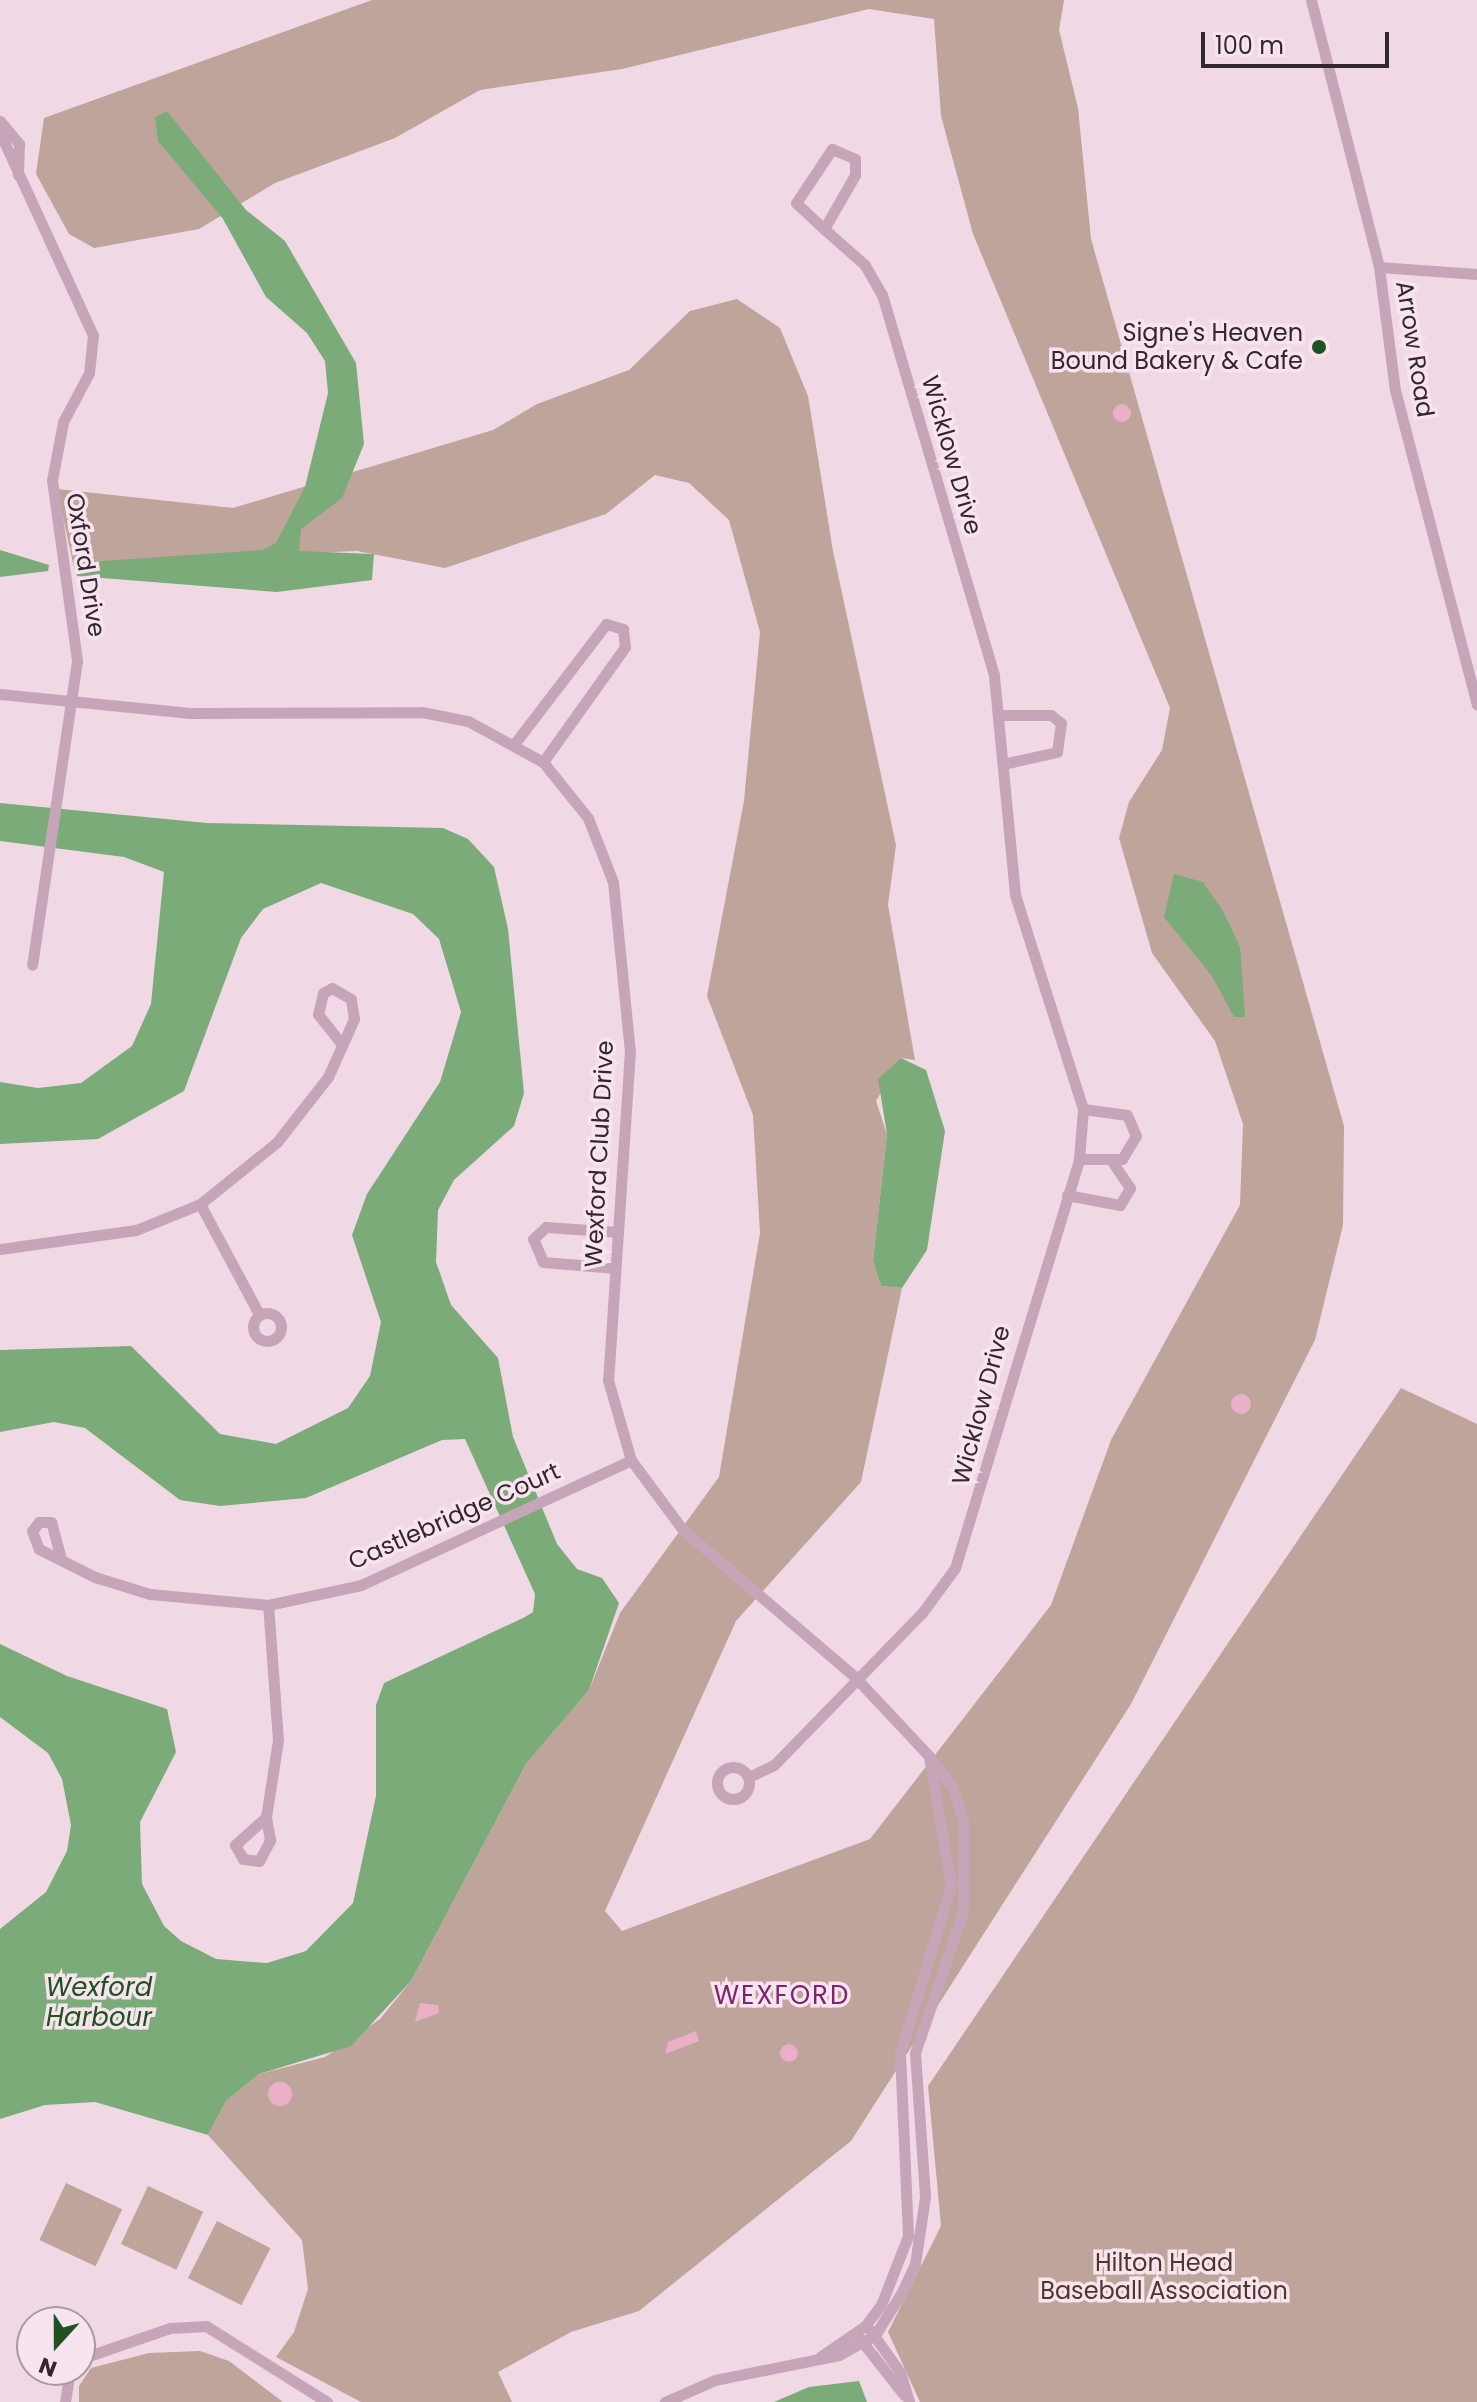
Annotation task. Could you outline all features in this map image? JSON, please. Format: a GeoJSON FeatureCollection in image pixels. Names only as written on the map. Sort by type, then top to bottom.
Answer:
{"type":"FeatureCollection","features":[{"type":"Feature","properties":{"kind":"street","name":"Arrow Road"},"geometry":{"type":"LineString","coordinates":[[1311,0],[1379,267],[1395,390],[1477,705]]}},
{"type":"Feature","properties":{"kind":"street","name":"Oxford Drive"},"geometry":{"type":"LineString","coordinates":[[0,121],[19,144],[18,175]]}},
{"type":"Feature","properties":{"kind":"street","name":"Oxford Drive"},"geometry":{"type":"LineString","coordinates":[[0,133],[18,175],[81,296],[93,335],[89,373],[63,422],[52,480],[76,621],[60,790],[32,965]]}},
{"type":"Feature","properties":{"kind":"street","name":"Wicklow Drive"},"geometry":{"type":"LineString","coordinates":[[749,1777],[774,1765],[855,1677],[922,1613],[955,1568],[1079,1159],[1083,1109],[1015,894],[994,675],[882,295],[865,265],[824,229],[796,203],[810,172],[832,149],[855,159],[855,175],[824,229]]}},
{"type":"Feature","properties":{"kind":"street"},"geometry":{"type":"LineString","coordinates":[[1379,267],[1477,274]]}},
{"type":"Feature","properties":{"kind":"street"},"geometry":{"type":"LineString","coordinates":[[515,743],[606,624],[623,629],[625,647],[543,762]]}},
{"type":"Feature","properties":{"kind":"street","name":"Wexford Club Drive"},"geometry":{"type":"LineString","coordinates":[[0,694],[190,713],[422,712],[468,721],[515,743],[543,762],[588,818],[613,882],[630,1051],[608,1380],[631,1460],[683,1530],[855,1677],[929,1756],[953,1788],[963,1820],[965,1889],[958,1933],[919,2032],[915,2086],[922,2232],[915,2264],[864,2334],[819,2358],[715,2380],[665,2402]]}},
{"type":"Feature","properties":{"kind":"street"},"geometry":{"type":"LineString","coordinates":[[999,715],[1051,715],[1061,723],[1057,752],[1003,764]]}},
{"type":"Feature","properties":{"kind":"street"},"geometry":{"type":"LineString","coordinates":[[0,1249],[136,1230],[200,1204],[277,1142],[328,1077],[341,1043],[353,1008],[343,989],[332,988],[323,993],[318,1014],[341,1043]]}},
{"type":"Feature","properties":{"kind":"street"},"geometry":{"type":"LineString","coordinates":[[1079,1159],[1112,1161],[1132,1149],[1136,1126],[1127,1115],[1083,1109]]}},
{"type":"Feature","properties":{"kind":"street"},"geometry":{"type":"LineString","coordinates":[[1067,1195],[1120,1205],[1130,1188],[1112,1161]]}},
{"type":"Feature","properties":{"kind":"street"},"geometry":{"type":"LineString","coordinates":[[200,1204],[259,1314]]}},
{"type":"Feature","properties":{"kind":"street"},"geometry":{"type":"LineString","coordinates":[[615,1268],[543,1262],[533,1239],[546,1227],[618,1232]]}},
{"type":"Feature","properties":{"kind":"street","name":"Castlebridge Court"},"geometry":{"type":"LineString","coordinates":[[60,1555],[95,1577],[150,1594],[268,1605],[361,1585],[631,1460]]}},
{"type":"Feature","properties":{"kind":"street"},"geometry":{"type":"LineString","coordinates":[[266,1817],[278,1740],[268,1605]]}},
{"type":"Feature","properties":{"kind":"street","name":"Wexford Club Drive"},"geometry":{"type":"LineString","coordinates":[[864,2334],[893,2281],[908,2236],[901,2087],[905,2028],[941,1937],[951,1885],[929,1756]]}},
{"type":"Feature","properties":{"kind":"street"},"geometry":{"type":"LineString","coordinates":[[901,2087],[915,2086]]}},
{"type":"Feature","properties":{"kind":"street"},"geometry":{"type":"LineString","coordinates":[[96,2353],[170,2328],[206,2326],[327,2402]]}},
{"type":"Feature","properties":{"kind":"street"},"geometry":{"type":"LineString","coordinates":[[864,2334],[909,2402]]}},
{"type":"Feature","properties":{"kind":"green space"},"geometry":{"type":"Polygon","coordinates":[[[372,0],[1064,0],[1059,30],[1078,108],[1091,239],[1344,1126],[1343,1225],[1315,1340],[1131,1704],[851,2141],[639,2311],[571,2332],[498,2372],[512,2402],[361,2402],[276,2357],[294,2332],[308,2289],[302,2240],[208,2135],[226,2101],[259,2074],[325,2057],[380,2019],[411,1981],[526,1764],[589,1690],[620,1613],[719,1477],[760,1233],[753,1115],[707,996],[744,801],[760,632],[729,520],[689,483],[655,475],[606,514],[445,568],[357,551],[73,563],[57,489],[233,508],[493,430],[537,404],[629,370],[690,311],[737,299],[780,328],[808,396],[833,551],[896,845],[888,905],[915,1060],[901,1058],[876,1101],[887,1134],[873,1261],[881,1286],[902,1288],[861,1482],[736,1621],[605,1911],[622,1931],[870,1839],[1051,1605],[1111,1440],[1240,1205],[1243,1124],[1215,1041],[1152,953],[1119,838],[1129,802],[1162,750],[1170,708],[973,234],[941,116],[934,19],[869,9],[622,69],[480,90],[395,138],[275,183],[199,229],[94,248],[69,234],[36,174],[44,118],[372,0]]]}},
{"type":"Feature","properties":{"kind":"green space","name":"Hilton Head Baseball Association"},"geometry":{"type":"Polygon","coordinates":[[[1401,1388],[1477,1424],[1477,2402],[920,2402],[888,2332],[941,2226],[928,2086],[1401,1388]]]}},
{"type":"Feature","properties":{"kind":"green space"},"geometry":{"type":"Polygon","coordinates":[[[66,2183],[122,2209],[96,2266],[39,2240],[66,2183]]]}},
{"type":"Feature","properties":{"kind":"green space"},"geometry":{"type":"Polygon","coordinates":[[[148,2186],[203,2212],[176,2270],[121,2244],[148,2186]]]}},
{"type":"Feature","properties":{"kind":"green space"},"geometry":{"type":"Polygon","coordinates":[[[217,2221],[270,2248],[241,2305],[188,2278],[217,2221]]]}},
{"type":"Feature","properties":{"kind":"green space"},"geometry":{"type":"Polygon","coordinates":[[[200,2351],[229,2361],[283,2402],[79,2402],[79,2386],[96,2386],[96,2367],[149,2353],[200,2351]]]}},
{"type":"Feature","properties":{"kind":"sand"},"geometry":{"type":"Polygon","coordinates":[[[1122,404],[1131,413],[1122,422],[1113,413],[1122,404]]]}},
{"type":"Feature","properties":{"kind":"sand"},"geometry":{"type":"Polygon","coordinates":[[[1241,1394],[1248,1397],[1251,1404],[1248,1411],[1241,1414],[1234,1411],[1231,1404],[1234,1397],[1241,1394]]]}},
{"type":"Feature","properties":{"kind":"sand"},"geometry":{"type":"Polygon","coordinates":[[[420,2003],[438,2005],[439,2013],[415,2022],[420,2003]]]}},
{"type":"Feature","properties":{"kind":"sand"},"geometry":{"type":"Polygon","coordinates":[[[696,2031],[699,2041],[665,2054],[668,2042],[696,2031]]]}},
{"type":"Feature","properties":{"kind":"sand"},"geometry":{"type":"Polygon","coordinates":[[[789,2044],[798,2053],[789,2062],[780,2053],[789,2044]]]}},
{"type":"Feature","properties":{"kind":"sand"},"geometry":{"type":"Polygon","coordinates":[[[280,2082],[289,2085],[292,2094],[289,2103],[280,2106],[271,2103],[268,2094],[271,2085],[280,2082]]]}},
{"type":"Feature","properties":{"kind":"water"},"geometry":{"type":"Polygon","coordinates":[[[167,111],[246,210],[285,241],[356,363],[364,444],[342,498],[301,529],[299,551],[374,554],[372,580],[277,592],[77,576],[73,563],[263,550],[276,543],[305,487],[328,393],[325,361],[307,333],[266,297],[223,219],[158,141],[155,117],[167,111]]]}},
{"type":"Feature","properties":{"kind":"water"},"geometry":{"type":"Polygon","coordinates":[[[0,550],[49,565],[48,571],[0,577],[0,550]]]}},
{"type":"Feature","properties":{"kind":"water","name":"Wexford Harbour"},"geometry":{"type":"Polygon","coordinates":[[[0,803],[207,823],[443,828],[468,839],[494,867],[508,929],[524,1093],[514,1126],[454,1180],[438,1210],[436,1262],[451,1305],[498,1358],[513,1437],[557,1544],[577,1569],[602,1578],[619,1603],[589,1690],[526,1764],[411,1981],[351,2046],[259,2074],[226,2101],[208,2135],[95,2102],[45,2105],[0,2119],[0,1929],[46,1892],[67,1851],[71,1825],[62,1779],[48,1753],[0,1717],[0,1644],[67,1676],[167,1709],[176,1752],[140,1822],[142,1884],[164,1926],[181,1941],[216,1959],[267,1963],[306,1951],[353,1903],[376,1796],[376,1705],[384,1683],[525,1617],[533,1612],[535,1594],[465,1439],[442,1440],[306,1498],[220,1506],[180,1500],[85,1428],[54,1422],[0,1432],[0,1350],[131,1346],[220,1434],[276,1444],[348,1408],[370,1376],[381,1322],[352,1235],[367,1194],[440,1082],[461,1012],[439,939],[413,914],[321,883],[263,909],[241,938],[184,1091],[98,1139],[0,1144],[0,1082],[38,1088],[81,1083],[132,1046],[151,1004],[164,872],[124,857],[0,841],[0,803]]]}},
{"type":"Feature","properties":{"kind":"water"},"geometry":{"type":"Polygon","coordinates":[[[1174,874],[1203,882],[1223,911],[1240,947],[1245,1017],[1234,1017],[1212,976],[1164,917],[1174,874]]]}},
{"type":"Feature","properties":{"kind":"water"},"geometry":{"type":"Polygon","coordinates":[[[901,1058],[926,1070],[945,1131],[927,1250],[902,1288],[881,1286],[873,1261],[887,1134],[878,1079],[901,1058]]]}},
{"type":"Feature","properties":{"kind":"water"},"geometry":{"type":"Polygon","coordinates":[[[859,2381],[867,2402],[774,2402],[809,2387],[859,2381]]]}},
{"type":"Feature","properties":{"kind":"place","name":"Signe's Heaven Bound Bakery & Cafe"},"geometry":{"type":"Point","coordinates":[1319,347]}},
{"type":"Feature","properties":{"kind":"district","name":"WEXFORD"},"geometry":{"type":"Point","coordinates":[782,1996]}}]}
